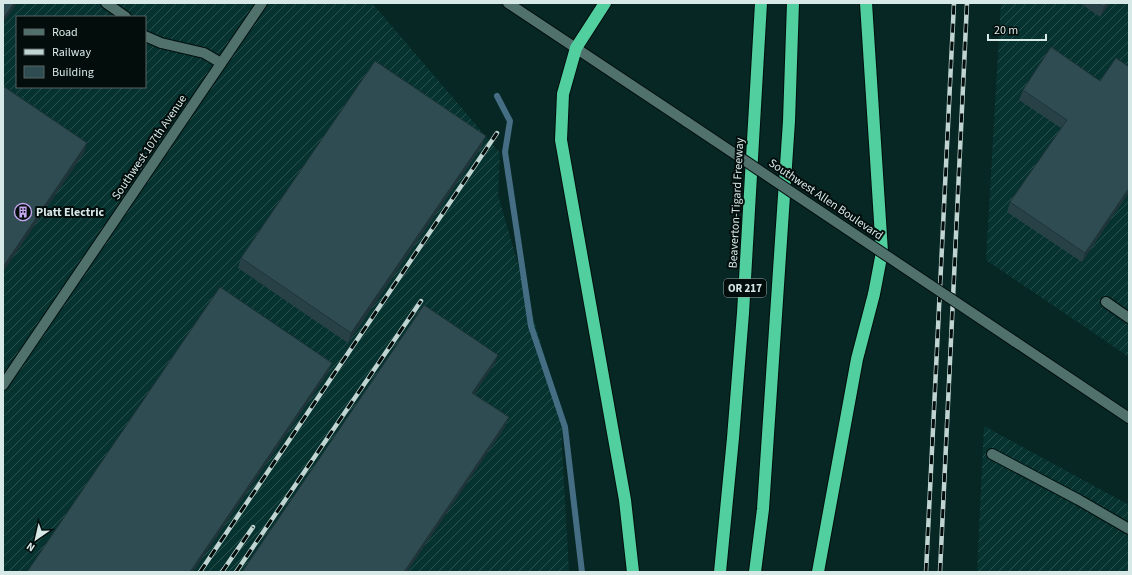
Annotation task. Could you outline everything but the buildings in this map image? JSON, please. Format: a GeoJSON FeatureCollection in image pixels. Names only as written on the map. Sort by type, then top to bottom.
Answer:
{"type":"FeatureCollection","features":[{"type":"Feature","properties":{"kind":"highway"},"geometry":{"type":"LineString","coordinates":[[605,3],[576,48],[563,94],[561,140],[625,500],[633,572]]}},
{"type":"Feature","properties":{"kind":"highway","name":"Beaverton-Tigard Freeway"},"geometry":{"type":"LineString","coordinates":[[720,572],[743,313],[761,3]]}},
{"type":"Feature","properties":{"kind":"highway","name":"OR 217"},"geometry":{"type":"LineString","coordinates":[[755,572],[763,509],[789,121],[793,3]]}},
{"type":"Feature","properties":{"kind":"highway"},"geometry":{"type":"LineString","coordinates":[[818,572],[857,359],[874,294],[882,252],[866,3]]}},
{"type":"Feature","properties":{"kind":"main road"},"geometry":{"type":"LineString","coordinates":[[106,3],[125,16]]}},
{"type":"Feature","properties":{"kind":"main road","name":"Southwest 107th Avenue"},"geometry":{"type":"LineString","coordinates":[[3,384],[262,3]]}},
{"type":"Feature","properties":{"kind":"main road","name":"Southwest Allen Boulevard"},"geometry":{"type":"LineString","coordinates":[[508,3],[1129,418]]}},
{"type":"Feature","properties":{"kind":"main road"},"geometry":{"type":"LineString","coordinates":[[146,36],[160,43],[204,52],[221,63]]}},
{"type":"Feature","properties":{"kind":"main road"},"geometry":{"type":"LineString","coordinates":[[1106,302],[1129,318]]}},
{"type":"Feature","properties":{"kind":"main road"},"geometry":{"type":"LineString","coordinates":[[992,454],[1079,500],[1129,529]]}},
{"type":"Feature","properties":{"kind":"shaded area"},"geometry":{"type":"Polygon","coordinates":[[[3,3],[372,3],[500,153],[498,195],[562,417],[562,448],[569,572],[3,572],[3,3]]]}},
{"type":"Feature","properties":{"kind":"shaded area"},"geometry":{"type":"Polygon","coordinates":[[[1001,3],[1129,3],[1129,357],[986,260],[1001,3]]]}},
{"type":"Feature","properties":{"kind":"shaded area"},"geometry":{"type":"Polygon","coordinates":[[[984,426],[1129,505],[1129,572],[977,572],[984,426]]]}},
{"type":"Feature","properties":{"kind":"waterway"},"geometry":{"type":"LineString","coordinates":[[497,96],[510,121],[505,152],[531,326],[565,427],[582,572]]}},
{"type":"Feature","properties":{"kind":"railway"},"geometry":{"type":"LineString","coordinates":[[926,572],[954,3]]}},
{"type":"Feature","properties":{"kind":"railway"},"geometry":{"type":"LineString","coordinates":[[940,572],[967,3]]}},
{"type":"Feature","properties":{"kind":"railway"},"geometry":{"type":"LineString","coordinates":[[200,572],[497,133]]}},
{"type":"Feature","properties":{"kind":"railway"},"geometry":{"type":"LineString","coordinates":[[236,572],[421,301]]}},
{"type":"Feature","properties":{"kind":"railway"},"geometry":{"type":"LineString","coordinates":[[222,572],[253,527]]}},
{"type":"Feature","properties":{"kind":"place","name":"Platt Electric"},"geometry":{"type":"Point","coordinates":[23,212]}}]}
